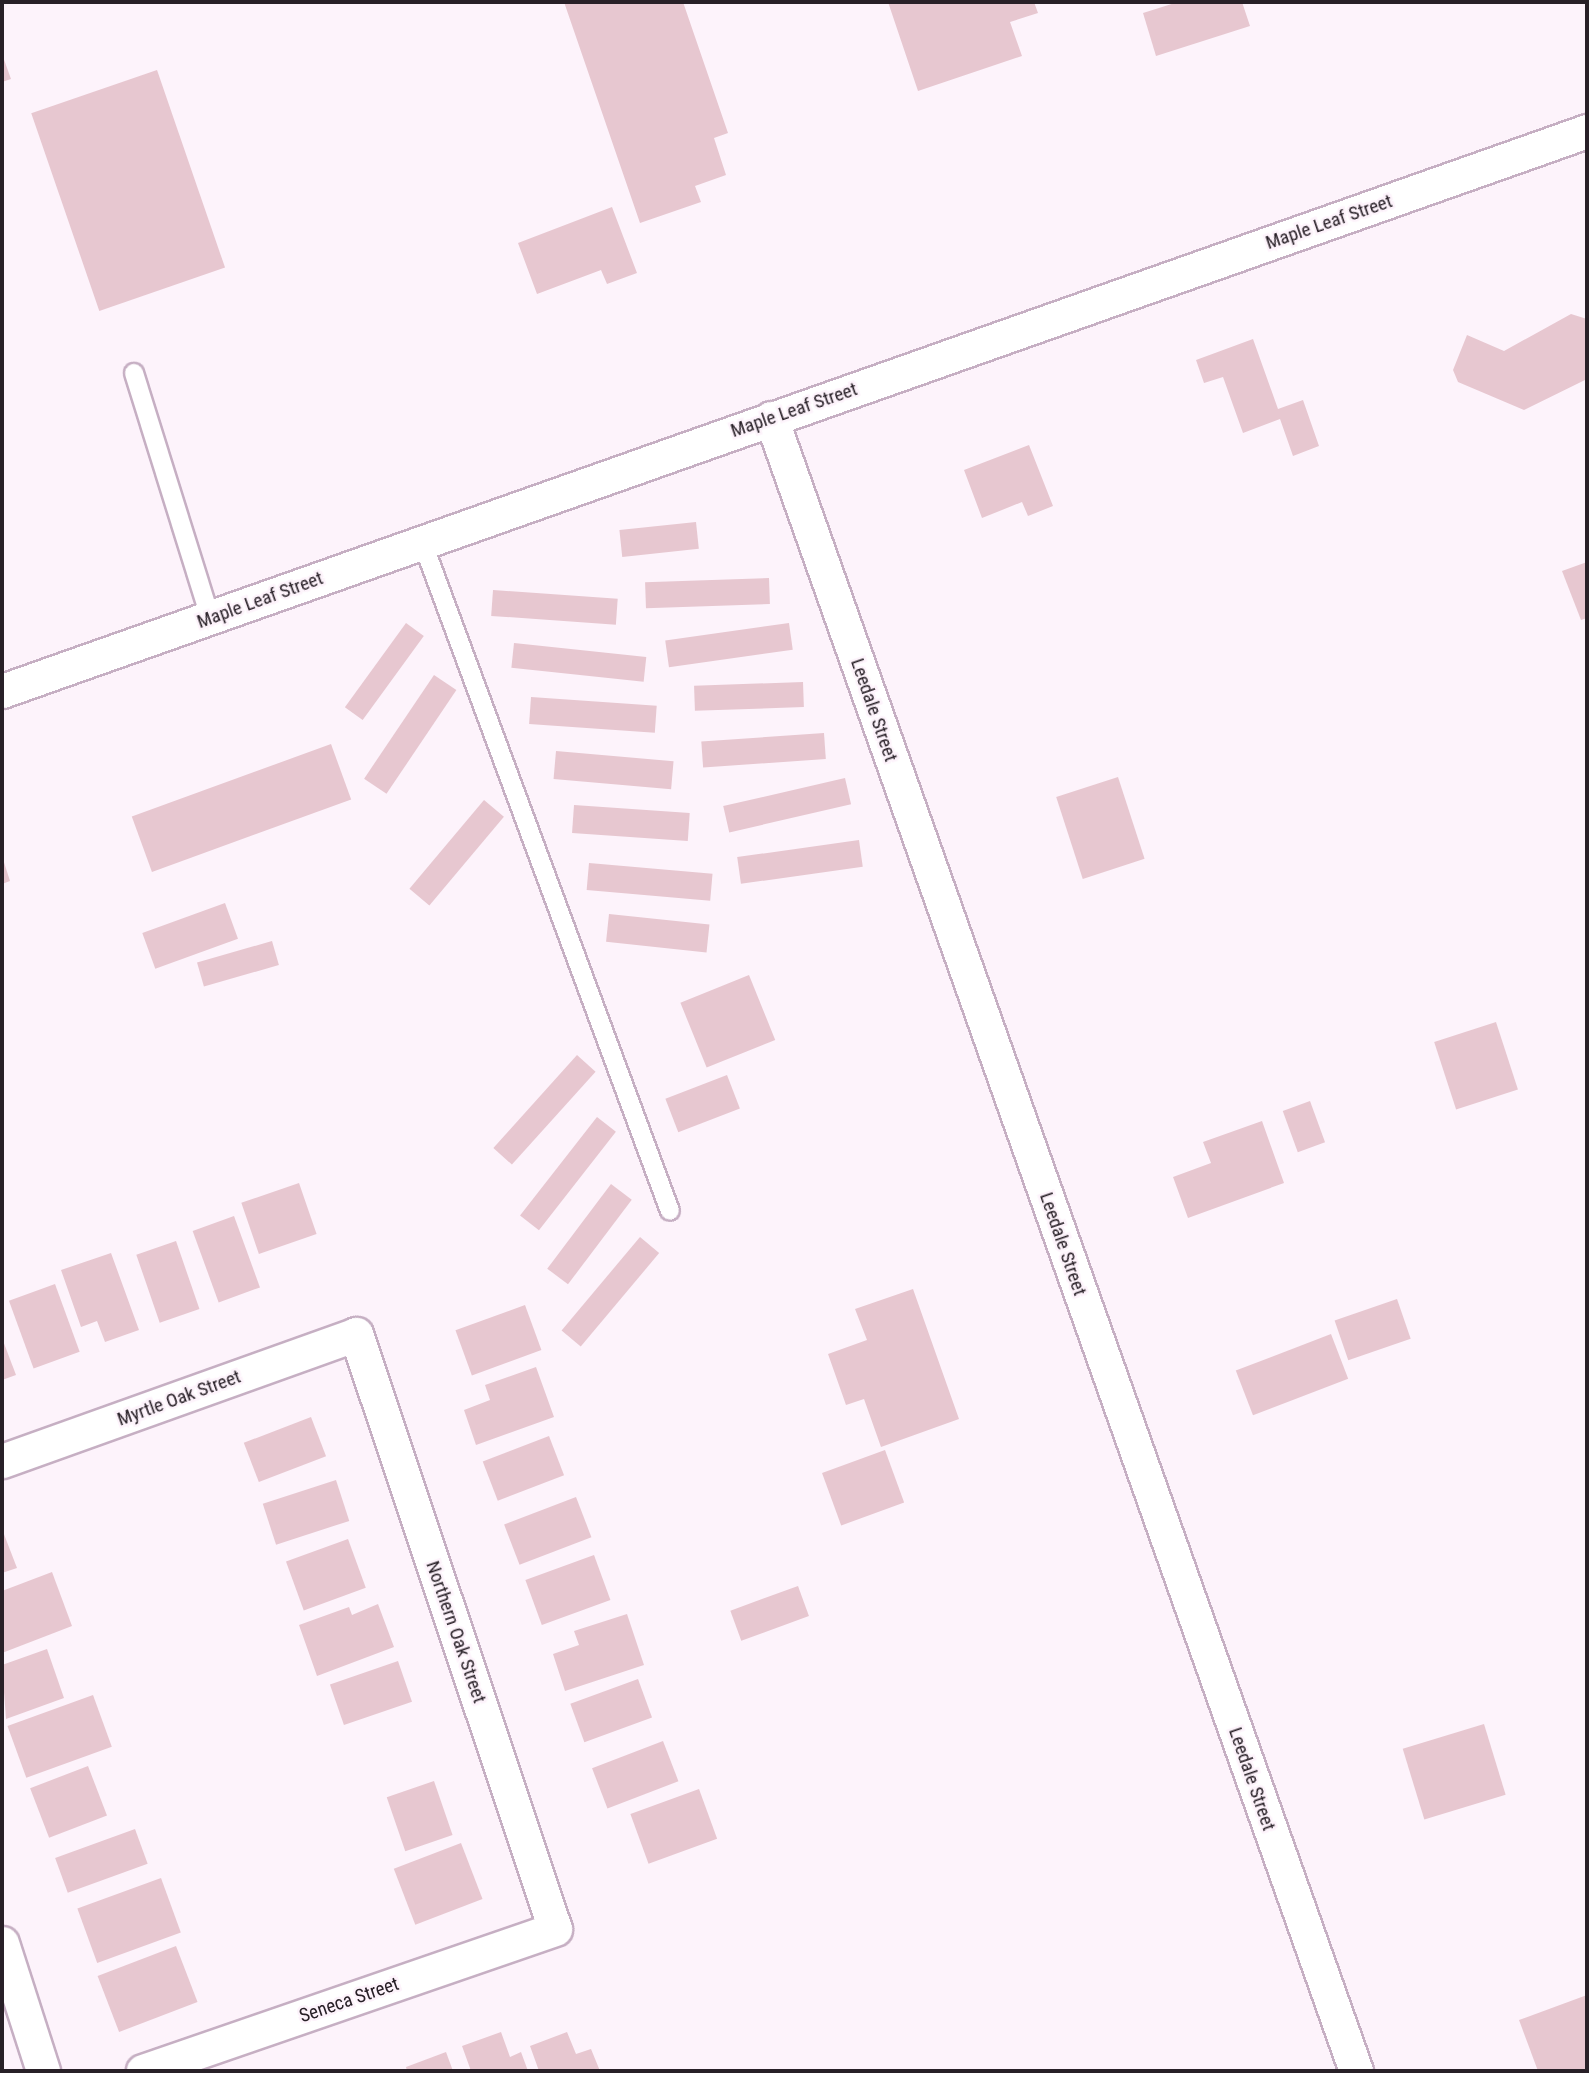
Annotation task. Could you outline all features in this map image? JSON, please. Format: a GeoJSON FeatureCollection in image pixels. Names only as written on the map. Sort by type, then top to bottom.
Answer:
{"type":"FeatureCollection","features":[{"type":"Feature","properties":{"kind":"street","name":"Maple Leaf Street"},"geometry":{"type":"LineString","coordinates":[[2,691],[1587,131]]}},
{"type":"Feature","properties":{"kind":"street","name":"Leedale Street"},"geometry":{"type":"LineString","coordinates":[[771,418],[1356,2071]]}},
{"type":"Feature","properties":{"kind":"street","name":"Myrtle Oak Street"},"geometry":{"type":"LineString","coordinates":[[2,1461],[356,1334]]}},
{"type":"Feature","properties":{"kind":"street","name":"Northern Oak Street"},"geometry":{"type":"LineString","coordinates":[[356,1334],[555,1929]]}},
{"type":"Feature","properties":{"kind":"street","name":"Seneca Street"},"geometry":{"type":"LineString","coordinates":[[143,2071],[555,1929]]}},
{"type":"Feature","properties":{"kind":"street"},"geometry":{"type":"LineString","coordinates":[[2,1943],[43,2071]]}},
{"type":"Feature","properties":{"kind":"lane"},"geometry":{"type":"LineString","coordinates":[[134,373],[210,617]]}},
{"type":"Feature","properties":{"kind":"lane"},"geometry":{"type":"LineString","coordinates":[[422,541],[670,1211]]}},
{"type":"Feature","properties":{"kind":"building"},"geometry":{"type":"Polygon","coordinates":[[[564,2],[683,2],[728,133],[714,138],[726,175],[695,186],[701,202],[640,223],[564,2]]]}},
{"type":"Feature","properties":{"kind":"building"},"geometry":{"type":"Polygon","coordinates":[[[888,2],[1034,2],[1038,13],[1010,22],[1022,56],[918,91],[888,2]]]}},
{"type":"Feature","properties":{"kind":"building"},"geometry":{"type":"Polygon","coordinates":[[[1178,2],[1242,2],[1250,26],[1156,56],[1143,13],[1178,2]]]}},
{"type":"Feature","properties":{"kind":"building"},"geometry":{"type":"Polygon","coordinates":[[[2,54],[11,79],[2,82],[2,54]]]}},
{"type":"Feature","properties":{"kind":"building"},"geometry":{"type":"Polygon","coordinates":[[[157,70],[225,268],[99,311],[31,113],[157,70]]]}},
{"type":"Feature","properties":{"kind":"building"},"geometry":{"type":"Polygon","coordinates":[[[612,207],[637,273],[607,284],[601,270],[537,294],[518,243],[612,207]]]}},
{"type":"Feature","properties":{"kind":"building"},"geometry":{"type":"Polygon","coordinates":[[[1571,314],[1587,319],[1587,384],[1585,380],[1524,410],[1458,382],[1453,370],[1467,335],[1504,351],[1571,314]]]}},
{"type":"Feature","properties":{"kind":"building"},"geometry":{"type":"Polygon","coordinates":[[[1253,339],[1278,409],[1303,400],[1319,446],[1293,456],[1280,419],[1243,433],[1223,377],[1204,383],[1196,360],[1253,339]]]}},
{"type":"Feature","properties":{"kind":"building"},"geometry":{"type":"Polygon","coordinates":[[[1029,445],[1053,506],[1028,516],[1022,502],[982,518],[964,470],[1029,445]]]}},
{"type":"Feature","properties":{"kind":"building"},"geometry":{"type":"Polygon","coordinates":[[[696,522],[699,549],[622,557],[619,530],[696,522]]]}},
{"type":"Feature","properties":{"kind":"building"},"geometry":{"type":"Polygon","coordinates":[[[1587,562],[1587,618],[1581,620],[1562,571],[1587,562]]]}},
{"type":"Feature","properties":{"kind":"building"},"geometry":{"type":"Polygon","coordinates":[[[769,578],[770,604],[646,608],[645,582],[769,578]]]}},
{"type":"Feature","properties":{"kind":"building"},"geometry":{"type":"Polygon","coordinates":[[[493,590],[618,599],[616,625],[491,616],[493,590]]]}},
{"type":"Feature","properties":{"kind":"building"},"geometry":{"type":"Polygon","coordinates":[[[406,623],[424,636],[363,720],[345,707],[406,623]]]}},
{"type":"Feature","properties":{"kind":"building"},"geometry":{"type":"Polygon","coordinates":[[[789,623],[793,650],[669,667],[665,640],[789,623]]]}},
{"type":"Feature","properties":{"kind":"building"},"geometry":{"type":"Polygon","coordinates":[[[514,643],[646,657],[644,682],[511,668],[514,643]]]}},
{"type":"Feature","properties":{"kind":"building"},"geometry":{"type":"Polygon","coordinates":[[[434,675],[456,690],[386,794],[364,779],[434,675]]]}},
{"type":"Feature","properties":{"kind":"building"},"geometry":{"type":"Polygon","coordinates":[[[803,682],[804,707],[695,711],[694,686],[803,682]]]}},
{"type":"Feature","properties":{"kind":"building"},"geometry":{"type":"Polygon","coordinates":[[[531,697],[657,706],[655,733],[529,724],[531,697]]]}},
{"type":"Feature","properties":{"kind":"building"},"geometry":{"type":"Polygon","coordinates":[[[824,733],[826,759],[703,768],[701,742],[824,733]]]}},
{"type":"Feature","properties":{"kind":"building"},"geometry":{"type":"Polygon","coordinates":[[[331,744],[351,799],[152,872],[132,817],[331,744]]]}},
{"type":"Feature","properties":{"kind":"building"},"geometry":{"type":"Polygon","coordinates":[[[556,751],[674,761],[671,789],[554,779],[556,751]]]}},
{"type":"Feature","properties":{"kind":"building"},"geometry":{"type":"Polygon","coordinates":[[[1118,777],[1145,859],[1083,879],[1056,797],[1118,777]]]}},
{"type":"Feature","properties":{"kind":"building"},"geometry":{"type":"Polygon","coordinates":[[[845,778],[851,804],[729,832],[723,806],[845,778]]]}},
{"type":"Feature","properties":{"kind":"building"},"geometry":{"type":"Polygon","coordinates":[[[484,800],[504,817],[429,906],[409,889],[484,800]]]}},
{"type":"Feature","properties":{"kind":"building"},"geometry":{"type":"Polygon","coordinates":[[[574,805],[690,813],[688,841],[572,833],[574,805]]]}},
{"type":"Feature","properties":{"kind":"building"},"geometry":{"type":"Polygon","coordinates":[[[859,840],[863,867],[741,884],[737,857],[859,840]]]}},
{"type":"Feature","properties":{"kind":"building"},"geometry":{"type":"Polygon","coordinates":[[[2,856],[10,881],[2,884],[2,856]]]}},
{"type":"Feature","properties":{"kind":"building"},"geometry":{"type":"Polygon","coordinates":[[[589,863],[713,874],[710,901],[587,890],[589,863]]]}},
{"type":"Feature","properties":{"kind":"building"},"geometry":{"type":"Polygon","coordinates":[[[225,903],[238,939],[155,969],[142,933],[225,903]]]}},
{"type":"Feature","properties":{"kind":"building"},"geometry":{"type":"Polygon","coordinates":[[[609,914],[709,925],[707,952],[606,942],[609,914]]]}},
{"type":"Feature","properties":{"kind":"building"},"geometry":{"type":"Polygon","coordinates":[[[272,941],[279,965],[204,987],[197,962],[272,941]]]}},
{"type":"Feature","properties":{"kind":"building"},"geometry":{"type":"Polygon","coordinates":[[[749,975],[775,1040],[707,1068],[680,1003],[749,975]]]}},
{"type":"Feature","properties":{"kind":"building"},"geometry":{"type":"Polygon","coordinates":[[[1496,1022],[1518,1090],[1456,1110],[1434,1042],[1496,1022]]]}},
{"type":"Feature","properties":{"kind":"building"},"geometry":{"type":"Polygon","coordinates":[[[577,1055],[596,1072],[512,1165],[493,1148],[577,1055]]]}},
{"type":"Feature","properties":{"kind":"building"},"geometry":{"type":"Polygon","coordinates":[[[727,1075],[740,1109],[678,1132],[665,1099],[727,1075]]]}},
{"type":"Feature","properties":{"kind":"building"},"geometry":{"type":"Polygon","coordinates":[[[1310,1101],[1325,1142],[1298,1152],[1283,1111],[1310,1101]]]}},
{"type":"Feature","properties":{"kind":"building"},"geometry":{"type":"Polygon","coordinates":[[[597,1117],[616,1132],[539,1230],[520,1216],[597,1117]]]}},
{"type":"Feature","properties":{"kind":"building"},"geometry":{"type":"Polygon","coordinates":[[[1262,1121],[1284,1183],[1188,1218],[1173,1177],[1211,1163],[1203,1142],[1262,1121]]]}},
{"type":"Feature","properties":{"kind":"building"},"geometry":{"type":"Polygon","coordinates":[[[299,1183],[317,1234],[259,1254],[241,1203],[299,1183]]]}},
{"type":"Feature","properties":{"kind":"building"},"geometry":{"type":"Polygon","coordinates":[[[611,1184],[632,1200],[568,1284],[547,1269],[611,1184]]]}},
{"type":"Feature","properties":{"kind":"building"},"geometry":{"type":"Polygon","coordinates":[[[234,1216],[260,1287],[219,1302],[193,1231],[234,1216]]]}},
{"type":"Feature","properties":{"kind":"building"},"geometry":{"type":"Polygon","coordinates":[[[640,1237],[659,1253],[581,1347],[562,1330],[640,1237]]]}},
{"type":"Feature","properties":{"kind":"building"},"geometry":{"type":"Polygon","coordinates":[[[176,1241],[199,1309],[160,1323],[136,1255],[176,1241]]]}},
{"type":"Feature","properties":{"kind":"building"},"geometry":{"type":"Polygon","coordinates":[[[111,1253],[139,1330],[105,1342],[97,1321],[81,1327],[61,1270],[111,1253]]]}},
{"type":"Feature","properties":{"kind":"building"},"geometry":{"type":"Polygon","coordinates":[[[55,1284],[80,1352],[34,1368],[9,1301],[55,1284]]]}},
{"type":"Feature","properties":{"kind":"building"},"geometry":{"type":"Polygon","coordinates":[[[913,1289],[959,1419],[881,1447],[864,1399],[846,1405],[828,1354],[867,1340],[855,1309],[913,1289]]]}},
{"type":"Feature","properties":{"kind":"building"},"geometry":{"type":"Polygon","coordinates":[[[1397,1299],[1411,1339],[1348,1360],[1335,1320],[1397,1299]]]}},
{"type":"Feature","properties":{"kind":"building"},"geometry":{"type":"Polygon","coordinates":[[[525,1305],[541,1350],[472,1375],[455,1330],[525,1305]]]}},
{"type":"Feature","properties":{"kind":"building"},"geometry":{"type":"Polygon","coordinates":[[[1331,1334],[1348,1379],[1253,1415],[1236,1371],[1331,1334]]]}},
{"type":"Feature","properties":{"kind":"building"},"geometry":{"type":"Polygon","coordinates":[[[2,1338],[16,1375],[2,1380],[2,1338]]]}},
{"type":"Feature","properties":{"kind":"building"},"geometry":{"type":"Polygon","coordinates":[[[536,1367],[554,1417],[476,1445],[464,1410],[490,1400],[485,1385],[536,1367]]]}},
{"type":"Feature","properties":{"kind":"building"},"geometry":{"type":"Polygon","coordinates":[[[311,1417],[326,1456],[259,1482],[244,1443],[311,1417]]]}},
{"type":"Feature","properties":{"kind":"building"},"geometry":{"type":"Polygon","coordinates":[[[549,1436],[564,1475],[498,1501],[483,1461],[549,1436]]]}},
{"type":"Feature","properties":{"kind":"building"},"geometry":{"type":"Polygon","coordinates":[[[885,1450],[904,1503],[841,1526],[822,1473],[885,1450]]]}},
{"type":"Feature","properties":{"kind":"building"},"geometry":{"type":"Polygon","coordinates":[[[336,1480],[349,1521],[276,1545],[263,1504],[336,1480]]]}},
{"type":"Feature","properties":{"kind":"building"},"geometry":{"type":"Polygon","coordinates":[[[576,1497],[591,1537],[520,1565],[504,1525],[576,1497]]]}},
{"type":"Feature","properties":{"kind":"building"},"geometry":{"type":"Polygon","coordinates":[[[2,1529],[17,1568],[2,1573],[2,1529]]]}},
{"type":"Feature","properties":{"kind":"building"},"geometry":{"type":"Polygon","coordinates":[[[348,1539],[366,1588],[304,1610],[286,1562],[348,1539]]]}},
{"type":"Feature","properties":{"kind":"building"},"geometry":{"type":"Polygon","coordinates":[[[594,1555],[610,1600],[542,1625],[525,1580],[594,1555]]]}},
{"type":"Feature","properties":{"kind":"building"},"geometry":{"type":"Polygon","coordinates":[[[52,1572],[72,1626],[2,1653],[2,1591],[52,1572]]]}},
{"type":"Feature","properties":{"kind":"building"},"geometry":{"type":"Polygon","coordinates":[[[798,1586],[809,1616],[741,1641],[730,1611],[798,1586]]]}},
{"type":"Feature","properties":{"kind":"building"},"geometry":{"type":"Polygon","coordinates":[[[378,1604],[394,1647],[317,1676],[299,1625],[349,1607],[352,1615],[378,1604]]]}},
{"type":"Feature","properties":{"kind":"building"},"geometry":{"type":"Polygon","coordinates":[[[627,1614],[644,1665],[565,1691],[553,1654],[579,1645],[574,1631],[627,1614]]]}},
{"type":"Feature","properties":{"kind":"building"},"geometry":{"type":"Polygon","coordinates":[[[47,1649],[64,1698],[6,1719],[2,1665],[47,1649]]]}},
{"type":"Feature","properties":{"kind":"building"},"geometry":{"type":"Polygon","coordinates":[[[398,1661],[412,1702],[344,1725],[330,1684],[398,1661]]]}},
{"type":"Feature","properties":{"kind":"building"},"geometry":{"type":"Polygon","coordinates":[[[638,1679],[652,1718],[584,1742],[570,1704],[638,1679]]]}},
{"type":"Feature","properties":{"kind":"building"},"geometry":{"type":"Polygon","coordinates":[[[93,1695],[112,1747],[26,1778],[7,1726],[93,1695]]]}},
{"type":"Feature","properties":{"kind":"building"},"geometry":{"type":"Polygon","coordinates":[[[1484,1724],[1506,1795],[1424,1820],[1403,1749],[1484,1724]]]}},
{"type":"Feature","properties":{"kind":"building"},"geometry":{"type":"Polygon","coordinates":[[[663,1741],[678,1781],[607,1808],[592,1768],[663,1741]]]}},
{"type":"Feature","properties":{"kind":"building"},"geometry":{"type":"Polygon","coordinates":[[[88,1766],[107,1815],[49,1838],[30,1788],[88,1766]]]}},
{"type":"Feature","properties":{"kind":"building"},"geometry":{"type":"Polygon","coordinates":[[[434,1781],[453,1835],[405,1851],[387,1797],[434,1781]]]}},
{"type":"Feature","properties":{"kind":"building"},"geometry":{"type":"Polygon","coordinates":[[[699,1789],[717,1839],[649,1864],[630,1814],[699,1789]]]}},
{"type":"Feature","properties":{"kind":"building"},"geometry":{"type":"Polygon","coordinates":[[[135,1829],[148,1864],[68,1893],[55,1858],[135,1829]]]}},
{"type":"Feature","properties":{"kind":"building"},"geometry":{"type":"Polygon","coordinates":[[[461,1843],[483,1899],[415,1925],[394,1869],[461,1843]]]}},
{"type":"Feature","properties":{"kind":"building"},"geometry":{"type":"Polygon","coordinates":[[[161,1878],[181,1933],[97,1963],[77,1908],[161,1878]]]}},
{"type":"Feature","properties":{"kind":"building"},"geometry":{"type":"Polygon","coordinates":[[[176,1946],[198,2002],[119,2032],[98,1976],[176,1946]]]}},
{"type":"Feature","properties":{"kind":"building"},"geometry":{"type":"Polygon","coordinates":[[[1587,1995],[1587,2071],[1538,2071],[1519,2020],[1587,1995]]]}},
{"type":"Feature","properties":{"kind":"building"},"geometry":{"type":"Polygon","coordinates":[[[501,2032],[510,2057],[521,2052],[528,2071],[471,2071],[462,2046],[501,2032]]]}},
{"type":"Feature","properties":{"kind":"building"},"geometry":{"type":"Polygon","coordinates":[[[567,2032],[576,2054],[591,2049],[600,2071],[539,2071],[530,2046],[567,2032]]]}},
{"type":"Feature","properties":{"kind":"building"},"geometry":{"type":"Polygon","coordinates":[[[446,2052],[453,2071],[407,2071],[406,2067],[446,2052]]]}}]}
